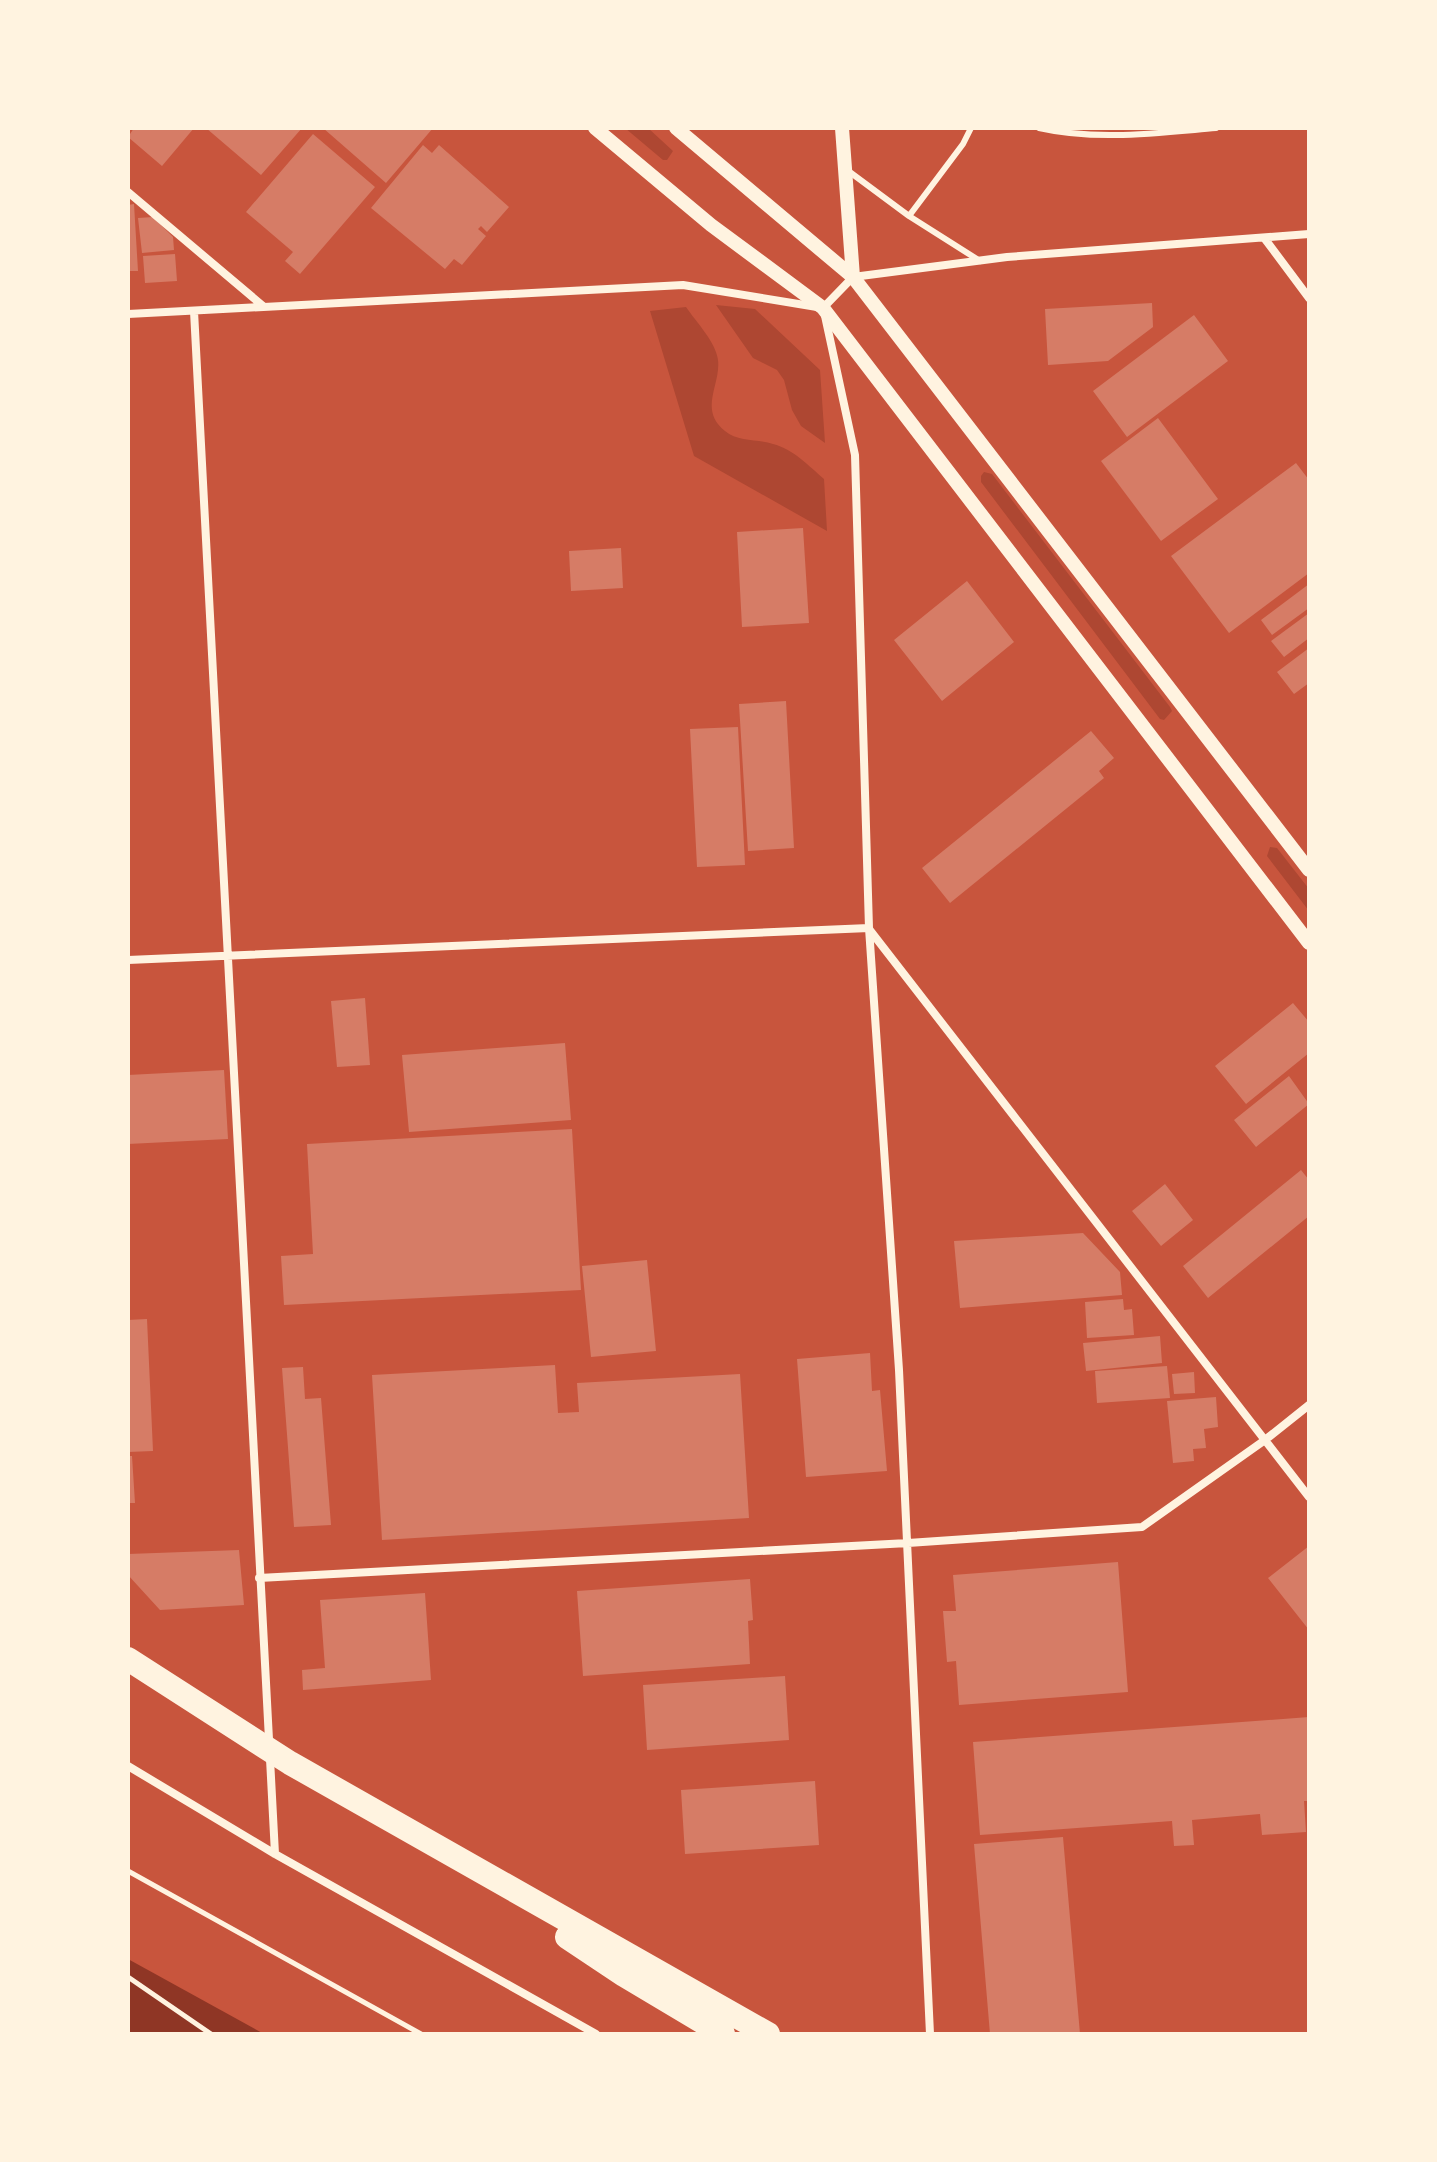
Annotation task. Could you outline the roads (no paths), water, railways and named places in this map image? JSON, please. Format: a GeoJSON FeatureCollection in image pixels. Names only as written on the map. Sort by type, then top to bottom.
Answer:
{"type":"FeatureCollection","features":[{"type":"Feature","properties":{"kind":"highway"},"geometry":{"type":"LineString","coordinates":[[128,1659],[290,1763],[768,2034]]}},
{"type":"Feature","properties":{"kind":"highway"},"geometry":{"type":"LineString","coordinates":[[389,1817],[624,1975],[723,2034]]}},
{"type":"Feature","properties":{"kind":"street"},"geometry":{"type":"LineString","coordinates":[[595,128],[711,225],[823,308],[1309,943]]}},
{"type":"Feature","properties":{"kind":"street"},"geometry":{"type":"LineString","coordinates":[[676,128],[853,277],[1309,870]]}},
{"type":"Feature","properties":{"kind":"street"},"geometry":{"type":"LineString","coordinates":[[842,128],[853,277]]}},
{"type":"Feature","properties":{"kind":"street"},"geometry":{"type":"LineString","coordinates":[[128,192],[263,306]]}},
{"type":"Feature","properties":{"kind":"street"},"geometry":{"type":"LineString","coordinates":[[823,308],[853,277],[980,261],[1309,234]]}},
{"type":"Feature","properties":{"kind":"street"},"geometry":{"type":"LineString","coordinates":[[1265,239],[1309,298]]}},
{"type":"Feature","properties":{"kind":"street"},"geometry":{"type":"LineString","coordinates":[[128,314],[683,285],[823,308]]}},
{"type":"Feature","properties":{"kind":"street"},"geometry":{"type":"LineString","coordinates":[[823,308],[855,455],[869,928],[899,1370],[930,2034]]}},
{"type":"Feature","properties":{"kind":"street"},"geometry":{"type":"LineString","coordinates":[[194,311],[275,1854]]}},
{"type":"Feature","properties":{"kind":"street"},"geometry":{"type":"LineString","coordinates":[[128,960],[869,928]]}},
{"type":"Feature","properties":{"kind":"street"},"geometry":{"type":"LineString","coordinates":[[869,928],[1309,1497]]}},
{"type":"Feature","properties":{"kind":"street"},"geometry":{"type":"LineString","coordinates":[[259,1578],[908,1543],[1142,1527],[1309,1405]]}},
{"type":"Feature","properties":{"kind":"street"},"geometry":{"type":"LineString","coordinates":[[128,1766],[275,1854],[596,2034]]}},
{"type":"Feature","properties":{"kind":"lane"},"geometry":{"type":"LineString","coordinates":[[909,216],[963,144],[971,128]]}},
{"type":"Feature","properties":{"kind":"lane"},"geometry":{"type":"LineString","coordinates":[[1039,128],[1063,134],[1100,135],[1216,128]]}},
{"type":"Feature","properties":{"kind":"lane"},"geometry":{"type":"LineString","coordinates":[[845,168],[909,216],[980,261]]}}]}
